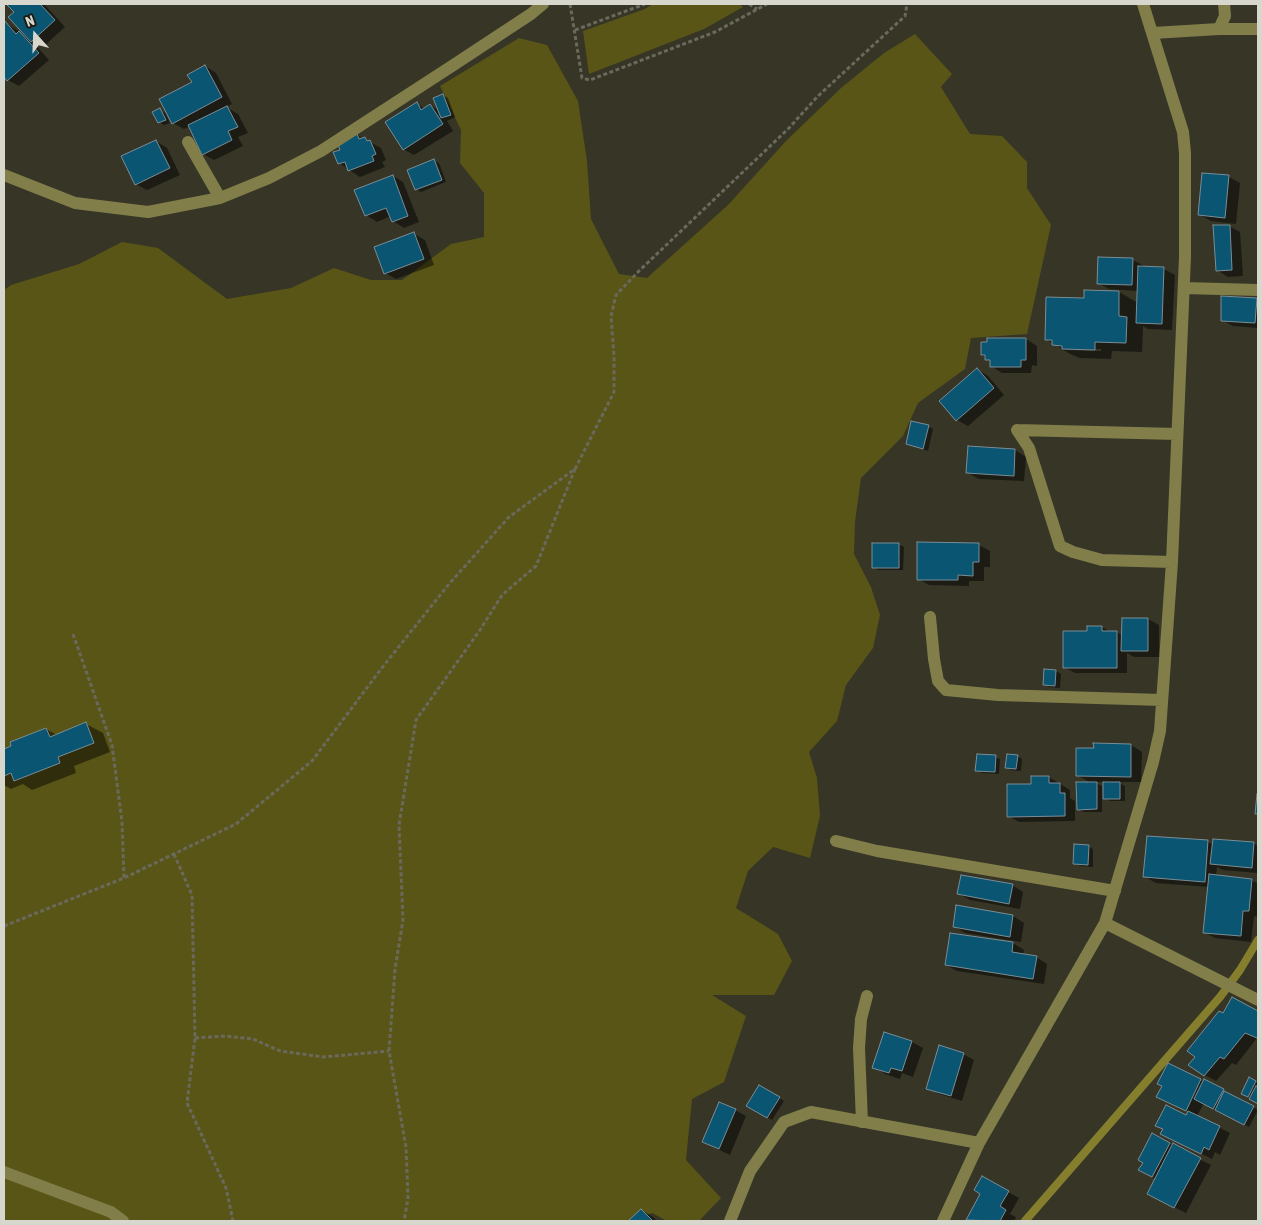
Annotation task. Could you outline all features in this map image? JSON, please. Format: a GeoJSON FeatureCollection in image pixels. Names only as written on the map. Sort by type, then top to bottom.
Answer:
{"type":"FeatureCollection","features":[{"type":"Feature","properties":{"kind":"street"},"geometry":{"type":"LineString","coordinates":[[4,175],[75,203],[148,212],[220,198],[269,178],[320,151],[544,4]]}},
{"type":"Feature","properties":{"kind":"street"},"geometry":{"type":"LineString","coordinates":[[943,1221],[980,1143],[1105,923],[1153,762],[1160,732],[1172,562],[1184,288],[1185,153],[1183,132],[1143,4]]}},
{"type":"Feature","properties":{"kind":"street"},"geometry":{"type":"LineString","coordinates":[[1220,29],[1225,16],[1224,4]]}},
{"type":"Feature","properties":{"kind":"street"},"geometry":{"type":"LineString","coordinates":[[1153,33],[1258,29]]}},
{"type":"Feature","properties":{"kind":"street"},"geometry":{"type":"LineString","coordinates":[[188,142],[220,198]]}},
{"type":"Feature","properties":{"kind":"street"},"geometry":{"type":"LineString","coordinates":[[1184,288],[1258,290]]}},
{"type":"Feature","properties":{"kind":"street"},"geometry":{"type":"LineString","coordinates":[[1172,562],[1102,560],[1073,552],[1060,546],[1029,448],[1018,430],[1177,434]]}},
{"type":"Feature","properties":{"kind":"street"},"geometry":{"type":"LineString","coordinates":[[930,617],[938,681],[946,690],[998,695],[1162,700]]}},
{"type":"Feature","properties":{"kind":"street"},"geometry":{"type":"LineString","coordinates":[[836,841],[886,853],[1115,891]]}},
{"type":"Feature","properties":{"kind":"street"},"geometry":{"type":"LineString","coordinates":[[1105,923],[1258,1000]]}},
{"type":"Feature","properties":{"kind":"street"},"geometry":{"type":"LineString","coordinates":[[862,1122],[859,1048],[861,1019],[867,996]]}},
{"type":"Feature","properties":{"kind":"street"},"geometry":{"type":"LineString","coordinates":[[730,1221],[750,1171],[784,1122],[811,1112],[980,1143]]}},
{"type":"Feature","properties":{"kind":"street"},"geometry":{"type":"LineString","coordinates":[[4,1172],[111,1212],[123,1221]]}},
{"type":"Feature","properties":{"kind":"path"},"geometry":{"type":"LineString","coordinates":[[570,4],[582,78],[590,80],[715,32],[767,4]]}},
{"type":"Feature","properties":{"kind":"path"},"geometry":{"type":"LineString","coordinates":[[575,30],[645,4]]}},
{"type":"Feature","properties":{"kind":"path"},"geometry":{"type":"LineString","coordinates":[[749,4],[757,9]]}},
{"type":"Feature","properties":{"kind":"path"},"geometry":{"type":"LineString","coordinates":[[404,1221],[408,1198],[406,1147],[389,1051],[395,968],[403,920],[399,825],[416,720],[480,630],[502,595],[536,566],[575,469],[614,392],[611,316],[616,295],[788,129],[818,96],[905,16],[908,4]]}},
{"type":"Feature","properties":{"kind":"path"},"geometry":{"type":"LineString","coordinates":[[4,926],[124,878],[236,824],[312,762],[381,669],[443,592],[510,517],[575,469]]}},
{"type":"Feature","properties":{"kind":"path"},"geometry":{"type":"LineString","coordinates":[[73,634],[112,745],[122,822],[124,878]]}},
{"type":"Feature","properties":{"kind":"path"},"geometry":{"type":"LineString","coordinates":[[174,854],[192,895],[195,1038],[188,1103],[226,1188],[233,1221]]}},
{"type":"Feature","properties":{"kind":"path"},"geometry":{"type":"LineString","coordinates":[[195,1038],[225,1036],[253,1039],[280,1051],[324,1057],[389,1051]]}},
{"type":"Feature","properties":{"kind":"shaded area"},"geometry":{"type":"Polygon","coordinates":[[[653,4],[739,4],[743,7],[704,29],[589,74],[583,31],[645,9],[653,4]]]}},
{"type":"Feature","properties":{"kind":"shaded area"},"geometry":{"type":"Polygon","coordinates":[[[915,34],[952,74],[941,87],[970,134],[1002,136],[1027,162],[1027,188],[1051,225],[1027,334],[971,338],[965,369],[918,403],[903,436],[861,478],[855,522],[854,554],[871,587],[880,615],[873,648],[846,685],[837,721],[809,752],[817,778],[820,816],[810,858],[773,847],[748,871],[736,908],[778,934],[792,961],[774,995],[712,995],[746,1016],[724,1082],[692,1099],[686,1160],[721,1198],[699,1221],[667,1221],[652,1213],[629,1221],[4,1221],[4,290],[11,285],[79,264],[122,242],[158,248],[227,299],[291,288],[334,268],[371,280],[402,280],[451,244],[484,237],[484,193],[460,163],[461,130],[440,86],[519,38],[547,45],[578,101],[587,161],[591,219],[619,274],[647,278],[728,205],[786,141],[841,88],[884,53],[915,34]]]}},
{"type":"Feature","properties":{"kind":"building"},"geometry":{"type":"Polygon","coordinates":[[[6,4],[40,4],[55,20],[31,42],[8,17],[14,12],[6,4]]]}},
{"type":"Feature","properties":{"kind":"building"},"geometry":{"type":"Polygon","coordinates":[[[4,20],[16,34],[19,31],[39,53],[7,81],[4,77],[4,20]]]}},
{"type":"Feature","properties":{"kind":"building"},"geometry":{"type":"Polygon","coordinates":[[[205,65],[222,97],[172,124],[159,99],[192,82],[187,75],[205,65]]]}},
{"type":"Feature","properties":{"kind":"building"},"geometry":{"type":"Polygon","coordinates":[[[443,94],[451,115],[441,118],[433,98],[443,94]]]}},
{"type":"Feature","properties":{"kind":"building"},"geometry":{"type":"Polygon","coordinates":[[[417,102],[421,110],[430,104],[443,124],[403,150],[385,122],[417,102]]]}},
{"type":"Feature","properties":{"kind":"building"},"geometry":{"type":"Polygon","coordinates":[[[227,106],[238,127],[228,131],[232,140],[202,155],[188,125],[227,106]]]}},
{"type":"Feature","properties":{"kind":"building"},"geometry":{"type":"Polygon","coordinates":[[[160,108],[166,120],[158,123],[152,112],[160,108]]]}},
{"type":"Feature","properties":{"kind":"building"},"geometry":{"type":"Polygon","coordinates":[[[357,134],[359,139],[365,137],[367,141],[370,140],[376,154],[372,156],[374,161],[348,171],[345,162],[338,164],[333,152],[340,150],[338,145],[357,134]]]}},
{"type":"Feature","properties":{"kind":"building"},"geometry":{"type":"Polygon","coordinates":[[[156,140],[170,168],[135,185],[121,156],[156,140]]]}},
{"type":"Feature","properties":{"kind":"building"},"geometry":{"type":"Polygon","coordinates":[[[434,159],[442,180],[415,190],[407,170],[434,159]]]}},
{"type":"Feature","properties":{"kind":"building"},"geometry":{"type":"Polygon","coordinates":[[[1202,173],[1229,175],[1225,218],[1198,215],[1202,173]]]}},
{"type":"Feature","properties":{"kind":"building"},"geometry":{"type":"Polygon","coordinates":[[[393,175],[408,216],[392,222],[386,208],[365,216],[354,190],[393,175]]]}},
{"type":"Feature","properties":{"kind":"building"},"geometry":{"type":"Polygon","coordinates":[[[1213,225],[1230,225],[1232,270],[1216,271],[1213,225]]]}},
{"type":"Feature","properties":{"kind":"building"},"geometry":{"type":"Polygon","coordinates":[[[414,232],[424,259],[384,274],[374,247],[414,232]]]}},
{"type":"Feature","properties":{"kind":"building"},"geometry":{"type":"Polygon","coordinates":[[[1098,257],[1133,258],[1132,285],[1097,284],[1098,257]]]}},
{"type":"Feature","properties":{"kind":"building"},"geometry":{"type":"Polygon","coordinates":[[[1138,266],[1164,267],[1162,324],[1136,323],[1138,266]]]}},
{"type":"Feature","properties":{"kind":"building"},"geometry":{"type":"Polygon","coordinates":[[[1084,290],[1119,291],[1119,316],[1127,317],[1126,343],[1095,342],[1095,350],[1062,349],[1062,346],[1052,345],[1052,340],[1045,340],[1046,297],[1084,298],[1084,290]]]}},
{"type":"Feature","properties":{"kind":"building"},"geometry":{"type":"Polygon","coordinates":[[[1221,296],[1257,298],[1255,323],[1221,321],[1221,296]]]}},
{"type":"Feature","properties":{"kind":"building"},"geometry":{"type":"Polygon","coordinates":[[[987,338],[1026,338],[1026,360],[1021,360],[1021,367],[990,367],[990,360],[985,360],[985,355],[981,355],[981,342],[987,342],[987,338]]]}},
{"type":"Feature","properties":{"kind":"building"},"geometry":{"type":"Polygon","coordinates":[[[977,368],[994,388],[956,421],[939,401],[977,368]]]}},
{"type":"Feature","properties":{"kind":"building"},"geometry":{"type":"Polygon","coordinates":[[[911,421],[929,425],[923,449],[906,444],[911,421]]]}},
{"type":"Feature","properties":{"kind":"building"},"geometry":{"type":"Polygon","coordinates":[[[968,446],[1015,449],[1014,476],[966,473],[968,446]]]}},
{"type":"Feature","properties":{"kind":"building"},"geometry":{"type":"Polygon","coordinates":[[[917,542],[979,543],[979,562],[973,562],[973,576],[958,575],[958,580],[917,580],[917,542]]]}},
{"type":"Feature","properties":{"kind":"building"},"geometry":{"type":"Polygon","coordinates":[[[872,543],[899,543],[899,568],[872,568],[872,543]]]}},
{"type":"Feature","properties":{"kind":"building"},"geometry":{"type":"Polygon","coordinates":[[[1122,618],[1148,618],[1148,651],[1121,651],[1122,618]]]}},
{"type":"Feature","properties":{"kind":"building"},"geometry":{"type":"Polygon","coordinates":[[[1087,626],[1102,626],[1102,631],[1117,631],[1117,668],[1063,668],[1063,631],[1087,631],[1087,626]]]}},
{"type":"Feature","properties":{"kind":"building"},"geometry":{"type":"Polygon","coordinates":[[[1044,669],[1056,670],[1055,686],[1043,685],[1044,669]]]}},
{"type":"Feature","properties":{"kind":"building"},"geometry":{"type":"Polygon","coordinates":[[[86,722],[94,743],[58,757],[60,763],[14,781],[11,773],[4,776],[4,749],[11,746],[10,742],[46,728],[50,737],[86,722]]]}},
{"type":"Feature","properties":{"kind":"building"},"geometry":{"type":"Polygon","coordinates":[[[1093,743],[1131,744],[1131,777],[1076,776],[1076,748],[1094,748],[1093,743]]]}},
{"type":"Feature","properties":{"kind":"building"},"geometry":{"type":"Polygon","coordinates":[[[977,754],[996,755],[995,772],[975,771],[977,754]]]}},
{"type":"Feature","properties":{"kind":"building"},"geometry":{"type":"Polygon","coordinates":[[[1007,754],[1018,755],[1016,769],[1005,768],[1007,754]]]}},
{"type":"Feature","properties":{"kind":"building"},"geometry":{"type":"Polygon","coordinates":[[[1031,776],[1049,776],[1049,783],[1060,783],[1060,793],[1065,793],[1065,816],[1007,817],[1007,784],[1031,784],[1031,776]]]}},
{"type":"Feature","properties":{"kind":"building"},"geometry":{"type":"Polygon","coordinates":[[[1076,782],[1097,782],[1097,809],[1077,810],[1076,782]]]}},
{"type":"Feature","properties":{"kind":"building"},"geometry":{"type":"Polygon","coordinates":[[[1103,782],[1120,782],[1120,799],[1103,799],[1103,782]]]}},
{"type":"Feature","properties":{"kind":"building"},"geometry":{"type":"Polygon","coordinates":[[[1257,794],[1258,814],[1255,814],[1257,794]]]}},
{"type":"Feature","properties":{"kind":"building"},"geometry":{"type":"Polygon","coordinates":[[[1147,836],[1208,840],[1205,882],[1143,877],[1147,836]]]}},
{"type":"Feature","properties":{"kind":"building"},"geometry":{"type":"Polygon","coordinates":[[[1213,839],[1254,842],[1252,868],[1210,864],[1213,839]]]}},
{"type":"Feature","properties":{"kind":"building"},"geometry":{"type":"Polygon","coordinates":[[[1074,844],[1089,845],[1088,865],[1073,864],[1074,844]]]}},
{"type":"Feature","properties":{"kind":"building"},"geometry":{"type":"Polygon","coordinates":[[[1209,874],[1252,879],[1249,911],[1243,911],[1241,936],[1203,933],[1209,874]]]}},
{"type":"Feature","properties":{"kind":"building"},"geometry":{"type":"Polygon","coordinates":[[[961,875],[1013,884],[1009,904],[957,894],[961,875]]]}},
{"type":"Feature","properties":{"kind":"building"},"geometry":{"type":"Polygon","coordinates":[[[956,905],[1013,915],[1010,937],[953,927],[956,905]]]}},
{"type":"Feature","properties":{"kind":"building"},"geometry":{"type":"Polygon","coordinates":[[[950,933],[1013,942],[1012,952],[1037,956],[1033,979],[945,965],[950,933]]]}},
{"type":"Feature","properties":{"kind":"building"},"geometry":{"type":"Polygon","coordinates":[[[1232,997],[1258,1011],[1258,1036],[1257,1038],[1245,1033],[1224,1059],[1220,1057],[1204,1076],[1188,1065],[1195,1057],[1187,1051],[1219,1011],[1223,1013],[1232,997]]]}},
{"type":"Feature","properties":{"kind":"building"},"geometry":{"type":"Polygon","coordinates":[[[884,1032],[912,1041],[902,1071],[891,1068],[889,1073],[872,1068],[884,1032]]]}},
{"type":"Feature","properties":{"kind":"building"},"geometry":{"type":"Polygon","coordinates":[[[939,1045],[964,1053],[951,1096],[926,1089],[939,1045]]]}},
{"type":"Feature","properties":{"kind":"building"},"geometry":{"type":"Polygon","coordinates":[[[1168,1063],[1201,1079],[1186,1111],[1156,1097],[1162,1086],[1157,1084],[1168,1063]]]}},
{"type":"Feature","properties":{"kind":"building"},"geometry":{"type":"Polygon","coordinates":[[[1249,1077],[1256,1081],[1248,1097],[1241,1094],[1249,1077]]]}},
{"type":"Feature","properties":{"kind":"building"},"geometry":{"type":"Polygon","coordinates":[[[1204,1079],[1224,1089],[1213,1109],[1194,1099],[1204,1079]]]}},
{"type":"Feature","properties":{"kind":"building"},"geometry":{"type":"Polygon","coordinates":[[[759,1085],[780,1097],[767,1118],[746,1106],[759,1085]]]}},
{"type":"Feature","properties":{"kind":"building"},"geometry":{"type":"Polygon","coordinates":[[[1256,1086],[1258,1087],[1258,1104],[1249,1099],[1256,1086]]]}},
{"type":"Feature","properties":{"kind":"building"},"geometry":{"type":"Polygon","coordinates":[[[1224,1091],[1254,1106],[1244,1125],[1215,1110],[1224,1091]]]}},
{"type":"Feature","properties":{"kind":"building"},"geometry":{"type":"Polygon","coordinates":[[[719,1102],[736,1109],[719,1149],[702,1142],[719,1102]]]}},
{"type":"Feature","properties":{"kind":"building"},"geometry":{"type":"Polygon","coordinates":[[[1166,1105],[1186,1115],[1188,1111],[1220,1126],[1209,1150],[1204,1147],[1201,1154],[1160,1134],[1163,1129],[1155,1126],[1166,1105]]]}},
{"type":"Feature","properties":{"kind":"building"},"geometry":{"type":"Polygon","coordinates":[[[1152,1133],[1170,1143],[1152,1177],[1138,1170],[1143,1163],[1138,1160],[1152,1133]]]}},
{"type":"Feature","properties":{"kind":"building"},"geometry":{"type":"Polygon","coordinates":[[[1173,1143],[1201,1158],[1174,1208],[1147,1194],[1173,1143]]]}},
{"type":"Feature","properties":{"kind":"building"},"geometry":{"type":"Polygon","coordinates":[[[982,1176],[1009,1191],[1000,1206],[1006,1210],[1000,1221],[966,1220],[980,1194],[974,1190],[982,1176]]]}},
{"type":"Feature","properties":{"kind":"building"},"geometry":{"type":"Polygon","coordinates":[[[641,1209],[653,1221],[628,1221],[641,1209]]]}},
{"type":"Feature","properties":{"kind":"waterway"},"geometry":{"type":"LineString","coordinates":[[1025,1221],[1220,997],[1240,970],[1258,940]]}}]}
